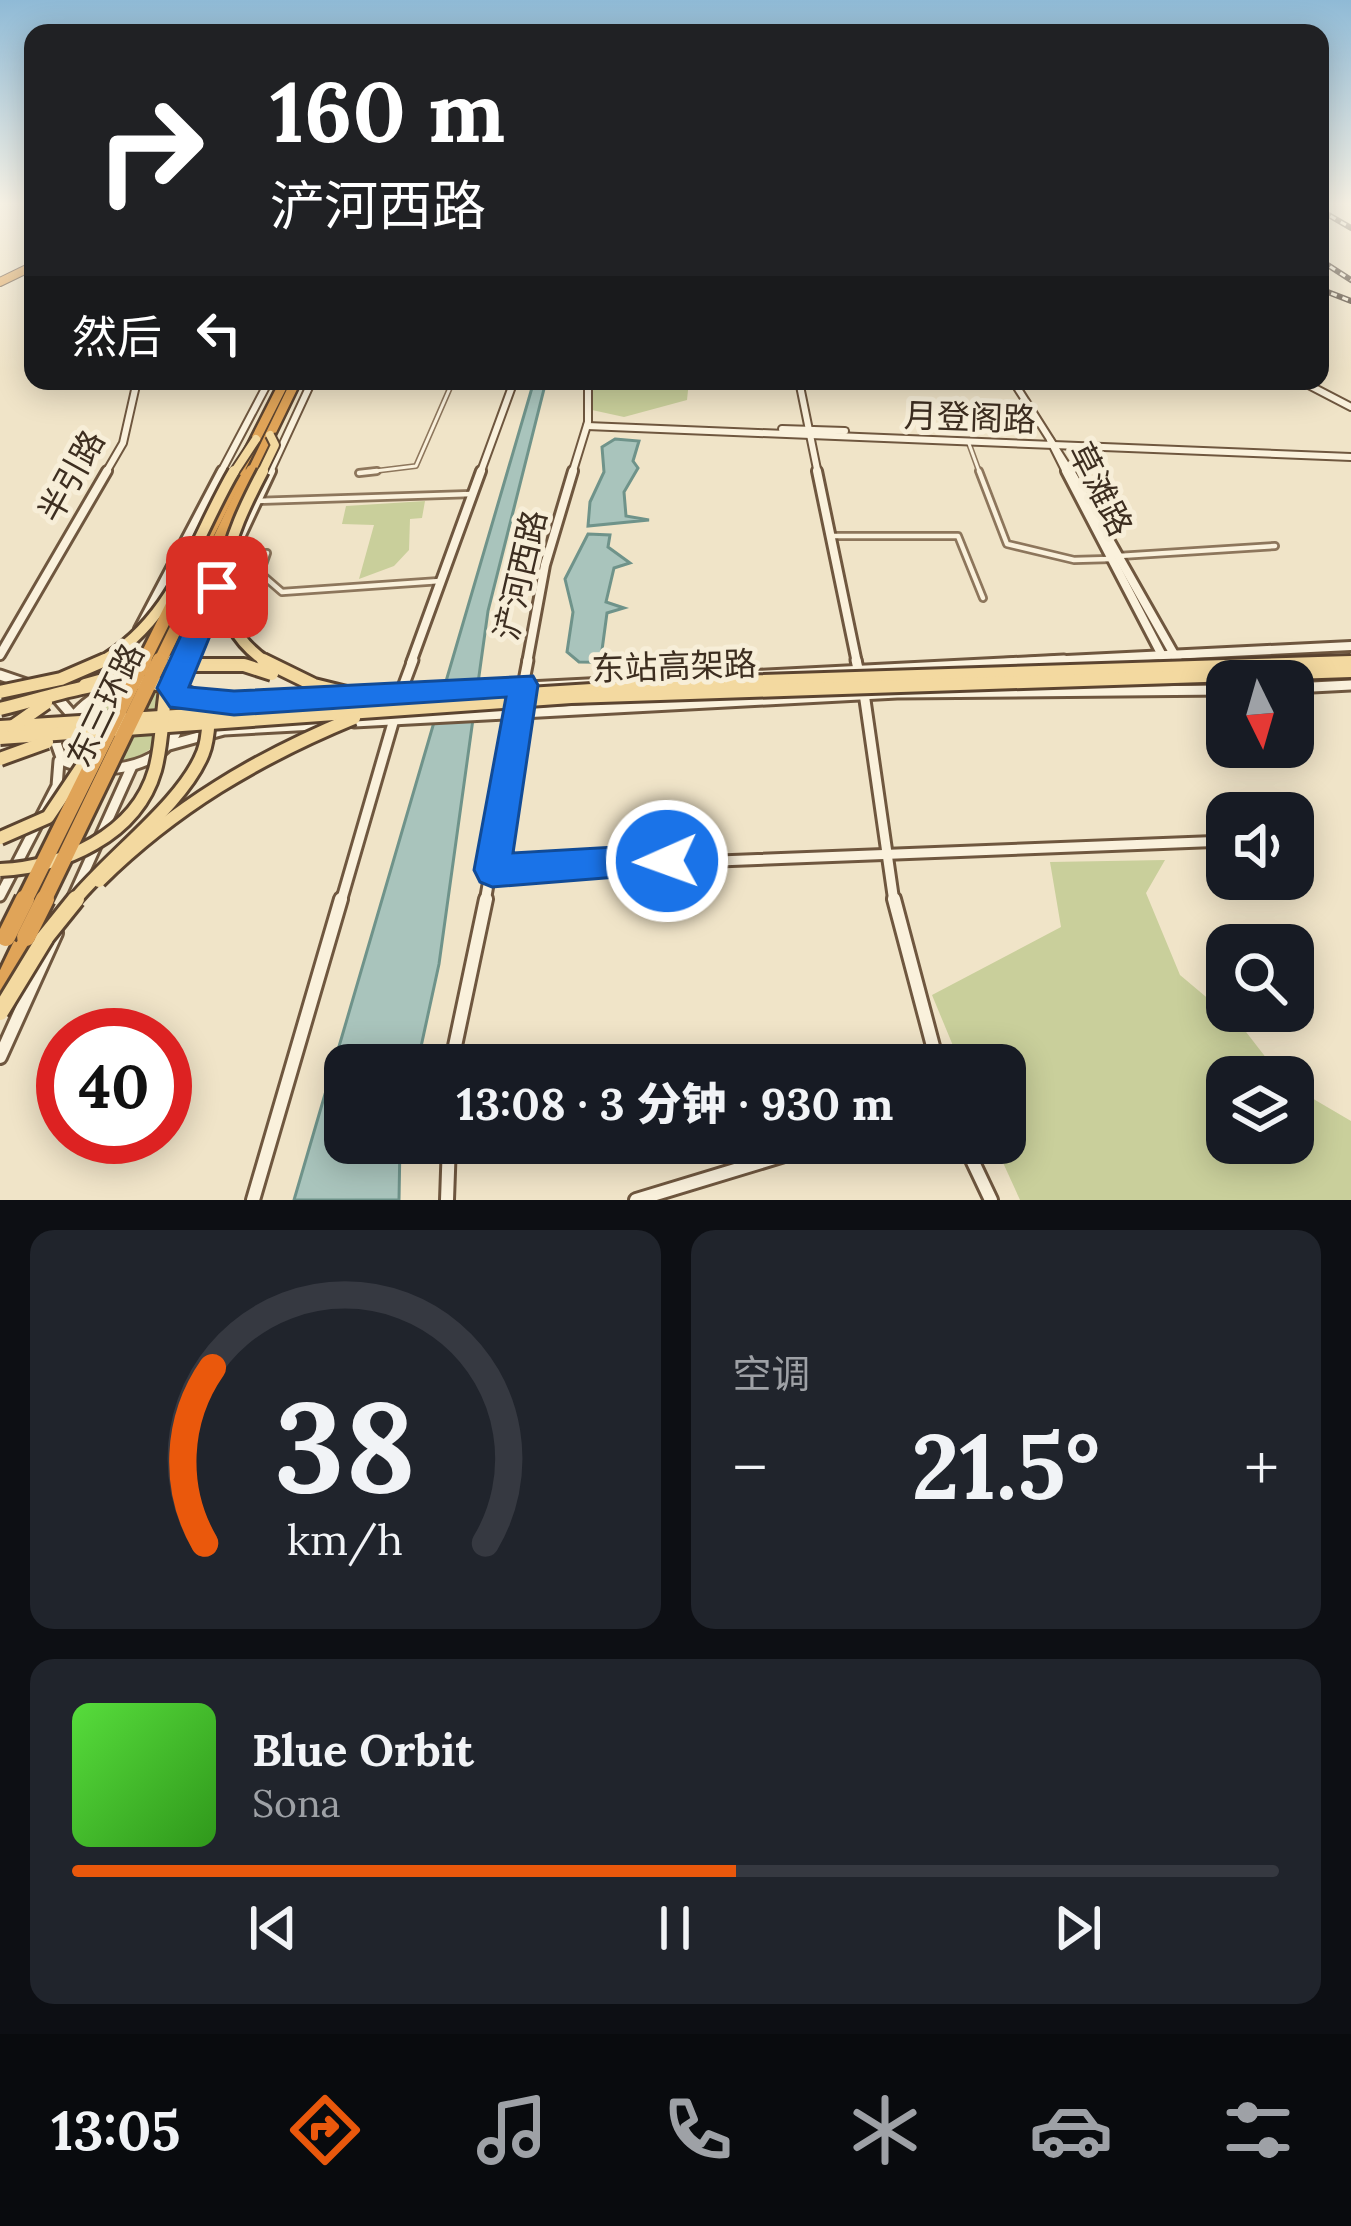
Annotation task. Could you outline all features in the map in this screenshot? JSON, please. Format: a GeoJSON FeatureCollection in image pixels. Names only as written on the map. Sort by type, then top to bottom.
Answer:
{"type":"FeatureCollection","features":[{"type":"Feature","properties":{"kind":"highway","name":"东三环路"},"geometry":{"type":"LineString","coordinates":[[0,991],[35,938],[280,390]]}},
{"type":"Feature","properties":{"kind":"highway","name":"东三环路"},"geometry":{"type":"LineString","coordinates":[[3,943],[124,700],[292,390]]}},
{"type":"Feature","properties":{"kind":"main road","name":"半引路"},"geometry":{"type":"LineString","coordinates":[[0,655],[123,443],[135,390]]}},
{"type":"Feature","properties":{"kind":"main road"},"geometry":{"type":"LineString","coordinates":[[109,689],[263,390]]}},
{"type":"Feature","properties":{"kind":"main road"},"geometry":{"type":"LineString","coordinates":[[0,870],[25,871],[81,850],[123,821],[147,793],[170,673],[308,390]]}},
{"type":"Feature","properties":{"kind":"main road"},"geometry":{"type":"LineString","coordinates":[[253,1200],[394,719],[396,698],[511,390]]}},
{"type":"Feature","properties":{"kind":"main road","name":"浐河西路"},"geometry":{"type":"LineString","coordinates":[[455,1044],[492,870],[519,685],[545,565],[588,424],[588,390]]}},
{"type":"Feature","properties":{"kind":"main road"},"geometry":{"type":"LineString","coordinates":[[801,390],[865,694],[866,738],[909,975],[931,1044]]}},
{"type":"Feature","properties":{"kind":"main road","name":"草滩路"},"geometry":{"type":"LineString","coordinates":[[1019,390],[1052,442],[1167,655],[1193,688]]}},
{"type":"Feature","properties":{"kind":"main road"},"geometry":{"type":"LineString","coordinates":[[1319,390],[1351,406]]}},
{"type":"Feature","properties":{"kind":"main road","name":"月登阁路"},"geometry":{"type":"LineString","coordinates":[[588,424],[1351,455]]}},
{"type":"Feature","properties":{"kind":"main road","name":"月登阁路"},"geometry":{"type":"LineString","coordinates":[[811,432],[1052,442]]}},
{"type":"Feature","properties":{"kind":"main road"},"geometry":{"type":"LineString","coordinates":[[172,688],[275,445],[270,435]]}},
{"type":"Feature","properties":{"kind":"main road"},"geometry":{"type":"LineString","coordinates":[[0,692],[67,678],[102,661],[150,626],[234,465],[256,439]]}},
{"type":"Feature","properties":{"kind":"main road"},"geometry":{"type":"LineString","coordinates":[[228,556],[227,618],[244,645],[294,680]]}},
{"type":"Feature","properties":{"kind":"main road"},"geometry":{"type":"LineString","coordinates":[[180,699],[234,703],[396,698],[419,691],[519,685],[1351,646]]}},
{"type":"Feature","properties":{"kind":"main road"},"geometry":{"type":"LineString","coordinates":[[122,661],[185,655]]}},
{"type":"Feature","properties":{"kind":"main road","name":"草滩路"},"geometry":{"type":"LineString","coordinates":[[1167,655],[1178,687]]}},
{"type":"Feature","properties":{"kind":"main road"},"geometry":{"type":"LineString","coordinates":[[0,737],[42,705],[133,670],[244,665],[329,693],[396,698]]}},
{"type":"Feature","properties":{"kind":"main road","name":"东站高架路"},"geometry":{"type":"LineString","coordinates":[[0,727],[396,698],[703,683],[1351,666]]}},
{"type":"Feature","properties":{"kind":"main road","name":"东站高架路"},"geometry":{"type":"LineString","coordinates":[[0,737],[571,697],[1351,666]]}},
{"type":"Feature","properties":{"kind":"main road"},"geometry":{"type":"LineString","coordinates":[[0,675],[52,694],[72,715]]}},
{"type":"Feature","properties":{"kind":"main road"},"geometry":{"type":"LineString","coordinates":[[0,709],[122,681],[161,680],[194,690],[210,706],[205,749],[190,780],[35,938],[0,1012]]}},
{"type":"Feature","properties":{"kind":"main road"},"geometry":{"type":"LineString","coordinates":[[0,896],[57,786],[60,730],[72,715],[109,689],[143,682],[172,688],[180,699],[178,726],[162,747]]}},
{"type":"Feature","properties":{"kind":"main road"},"geometry":{"type":"LineString","coordinates":[[1314,687],[1351,685]]}},
{"type":"Feature","properties":{"kind":"main road"},"geometry":{"type":"LineString","coordinates":[[59,759],[73,771],[97,775],[132,766],[162,747],[224,730],[515,711],[865,694],[1206,689]]}},
{"type":"Feature","properties":{"kind":"main road"},"geometry":{"type":"LineString","coordinates":[[0,838],[48,817],[124,700]]}},
{"type":"Feature","properties":{"kind":"main road"},"geometry":{"type":"LineString","coordinates":[[35,938],[143,838],[200,794],[265,753],[368,712]]}},
{"type":"Feature","properties":{"kind":"main road"},"geometry":{"type":"LineString","coordinates":[[0,759],[34,745],[93,734]]}},
{"type":"Feature","properties":{"kind":"main road"},"geometry":{"type":"LineString","coordinates":[[0,1057],[132,766]]}},
{"type":"Feature","properties":{"kind":"main road"},"geometry":{"type":"LineString","coordinates":[[40,818],[81,800],[101,799],[113,809]]}},
{"type":"Feature","properties":{"kind":"main road"},"geometry":{"type":"LineString","coordinates":[[492,870],[1206,842]]}},
{"type":"Feature","properties":{"kind":"main road"},"geometry":{"type":"LineString","coordinates":[[447,1200],[448,1164]]}},
{"type":"Feature","properties":{"kind":"main road"},"geometry":{"type":"LineString","coordinates":[[636,1200],[755,1164]]}},
{"type":"Feature","properties":{"kind":"main road"},"geometry":{"type":"LineString","coordinates":[[974,1164],[991,1200]]}},
{"type":"Feature","properties":{"kind":"street"},"geometry":{"type":"LineString","coordinates":[[358,473],[416,466],[449,390]]}},
{"type":"Feature","properties":{"kind":"street"},"geometry":{"type":"LineString","coordinates":[[968,441],[1006,544],[1074,560],[1275,546]]}},
{"type":"Feature","properties":{"kind":"street"},"geometry":{"type":"LineString","coordinates":[[256,501],[472,494]]}},
{"type":"Feature","properties":{"kind":"street"},"geometry":{"type":"LineString","coordinates":[[830,536],[958,536],[983,598]]}},
{"type":"Feature","properties":{"kind":"street"},"geometry":{"type":"LineString","coordinates":[[228,556],[267,553],[260,573],[282,592],[440,581]]}},
{"type":"Feature","properties":{"kind":"green space"},"geometry":{"type":"Polygon","coordinates":[[[592,390],[688,390],[687,400],[624,417],[592,410],[592,390]]]}},
{"type":"Feature","properties":{"kind":"green space"},"geometry":{"type":"Polygon","coordinates":[[[425,501],[422,518],[410,519],[409,550],[394,566],[359,579],[374,525],[342,524],[346,506],[425,501]]]}},
{"type":"Feature","properties":{"kind":"green space"},"geometry":{"type":"Polygon","coordinates":[[[156,689],[174,701],[176,712],[149,750],[105,765],[75,757],[71,734],[87,712],[118,695],[156,689]]]}},
{"type":"Feature","properties":{"kind":"green space"},"geometry":{"type":"Polygon","coordinates":[[[1165,860],[1146,893],[1180,975],[1206,997],[1206,1032],[1246,1032],[1265,1056],[1206,1056],[1206,1164],[1314,1164],[1314,1099],[1351,1121],[1351,1200],[1020,1200],[1004,1164],[1026,1164],[1026,1044],[952,1044],[932,995],[1061,927],[1050,862],[1165,860]]]}},
{"type":"Feature","properties":{"kind":"water"},"geometry":{"type":"Polygon","coordinates":[[[531,390],[544,390],[488,611],[439,964],[422,1044],[340,1044],[531,390]]]}},
{"type":"Feature","properties":{"kind":"water"},"geometry":{"type":"Polygon","coordinates":[[[615,439],[639,441],[633,461],[638,468],[624,492],[626,516],[649,520],[588,526],[590,502],[604,472],[602,447],[615,439]]]}},
{"type":"Feature","properties":{"kind":"water"},"geometry":{"type":"Polygon","coordinates":[[[588,534],[610,535],[608,547],[630,563],[614,568],[606,602],[624,608],[607,613],[602,650],[616,659],[649,663],[579,662],[567,652],[573,612],[565,579],[588,534]]]}},
{"type":"Feature","properties":{"kind":"water"},"geometry":{"type":"Polygon","coordinates":[[[324,1098],[324,1164],[400,1164],[399,1200],[294,1200],[324,1098]]]}},
{"type":"Feature","properties":{"kind":"railway"},"geometry":{"type":"LineString","coordinates":[[1329,266],[1351,280]]}},
{"type":"Feature","properties":{"kind":"railway"},"geometry":{"type":"LineString","coordinates":[[1329,292],[1351,301]]}},
{"type":"Feature","properties":{"kind":"route"},"geometry":{"type":"LineString","coordinates":[[217,587],[172,688],[180,699],[234,703],[523,685],[492,870],[667,861]]}}]}
